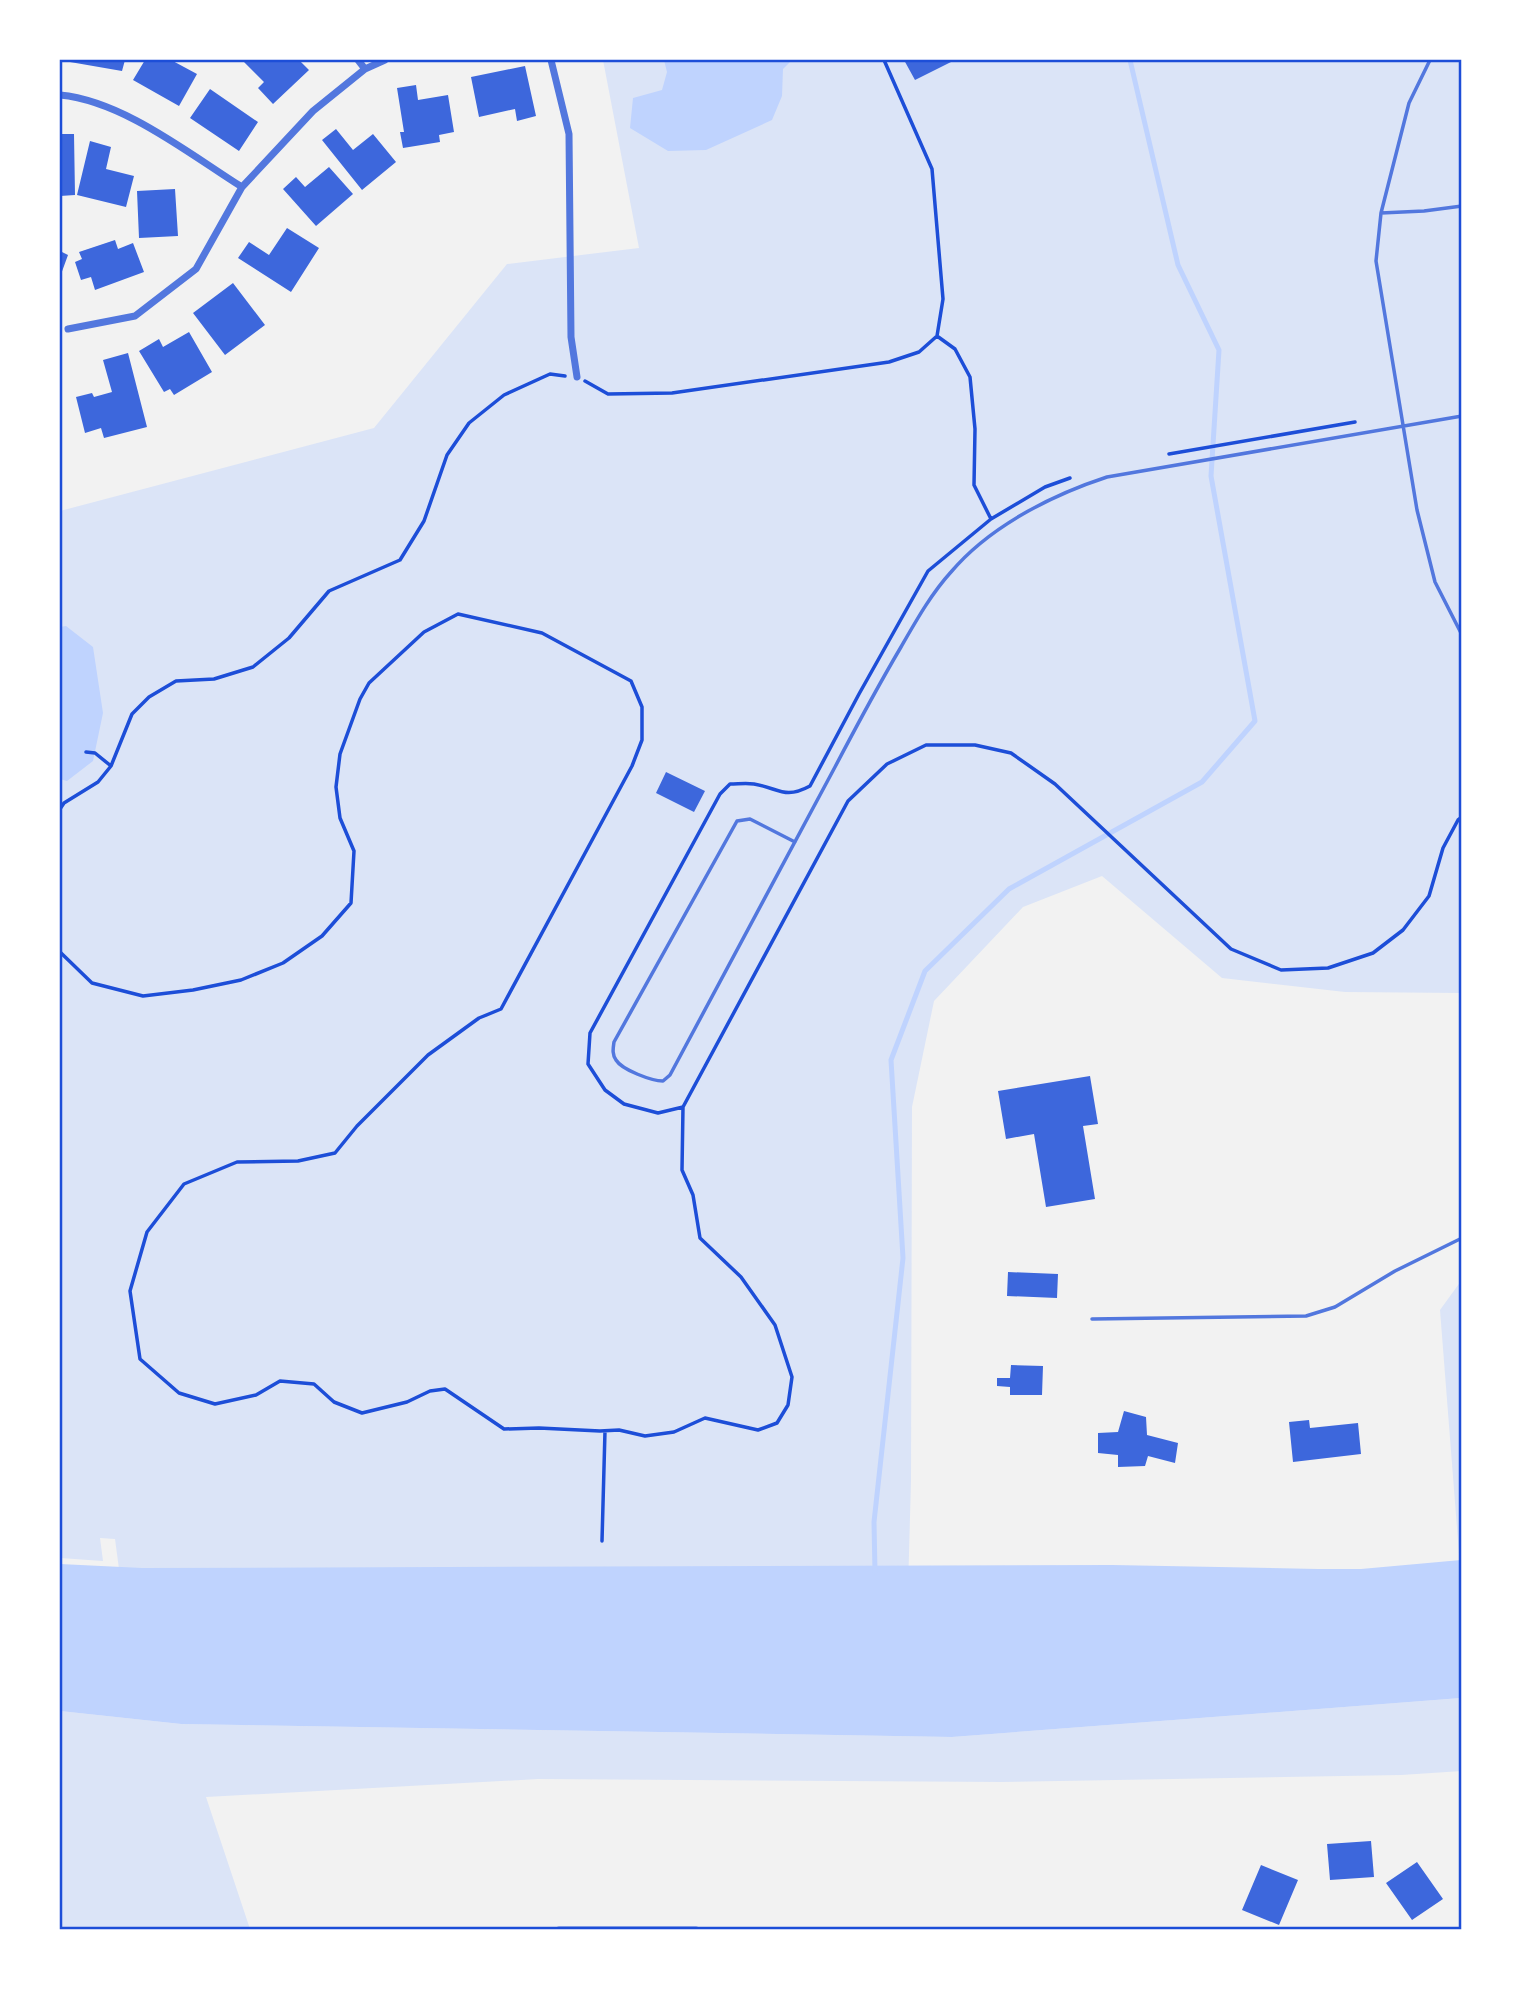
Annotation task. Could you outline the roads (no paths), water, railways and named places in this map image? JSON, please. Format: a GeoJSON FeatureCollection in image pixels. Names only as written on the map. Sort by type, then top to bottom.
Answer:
{"type":"FeatureCollection","features":[{"type":"Feature","properties":{"kind":"street"},"geometry":{"type":"LineString","coordinates":[[358,60],[365,69]]}},
{"type":"Feature","properties":{"kind":"street"},"geometry":{"type":"LineString","coordinates":[[68,329],[135,316],[197,269],[242,187],[313,111],[365,69],[385,60]]}},
{"type":"Feature","properties":{"kind":"street"},"geometry":{"type":"LineString","coordinates":[[551,60],[569,134],[571,337],[577,377]]}},
{"type":"Feature","properties":{"kind":"street"},"geometry":{"type":"LineString","coordinates":[[60,95],[82,97],[119,111],[242,187]]}},
{"type":"Feature","properties":{"kind":"street"},"geometry":{"type":"LineString","coordinates":[[559,1930],[695,1930]]}},
{"type":"Feature","properties":{"kind":"lane"},"geometry":{"type":"LineString","coordinates":[[1430,60],[1409,103],[1381,213],[1376,261],[1417,510],[1435,582],[1461,635]]}},
{"type":"Feature","properties":{"kind":"lane"},"geometry":{"type":"LineString","coordinates":[[1381,213],[1461,206]]}},
{"type":"Feature","properties":{"kind":"lane"},"geometry":{"type":"LineString","coordinates":[[795,842],[750,819],[737,821],[614,1042],[613,1052],[618,1063],[653,1081],[663,1081],[670,1075],[795,842],[873,694],[926,605],[952,570],[1005,526],[1055,496],[1108,477],[1461,416]]}},
{"type":"Feature","properties":{"kind":"lane"},"geometry":{"type":"LineString","coordinates":[[1092,1319],[1306,1316],[1335,1307],[1395,1271],[1461,1238]]}},
{"type":"Feature","properties":{"kind":"water"},"geometry":{"type":"Polygon","coordinates":[[[664,60],[792,60],[783,69],[782,96],[772,120],[706,150],[668,151],[630,128],[633,98],[662,90],[667,72],[664,60]]]}},
{"type":"Feature","properties":{"kind":"water"},"geometry":{"type":"Polygon","coordinates":[[[66,626],[93,647],[103,713],[93,761],[67,781],[60,779],[60,627],[66,626]]]}},
{"type":"Feature","properties":{"kind":"water"},"geometry":{"type":"Polygon","coordinates":[[[1461,1560],[1461,1698],[952,1737],[181,1724],[60,1711],[60,1564],[142,1568],[1112,1565],[1361,1569],[1461,1560]]]}},
{"type":"Feature","properties":{"kind":"waterway"},"geometry":{"type":"LineString","coordinates":[[875,1572],[874,1522],[903,1258],[891,1060],[925,971],[1009,889],[1202,782],[1255,721],[1211,476],[1219,350],[1178,265],[1130,60]]}}]}
